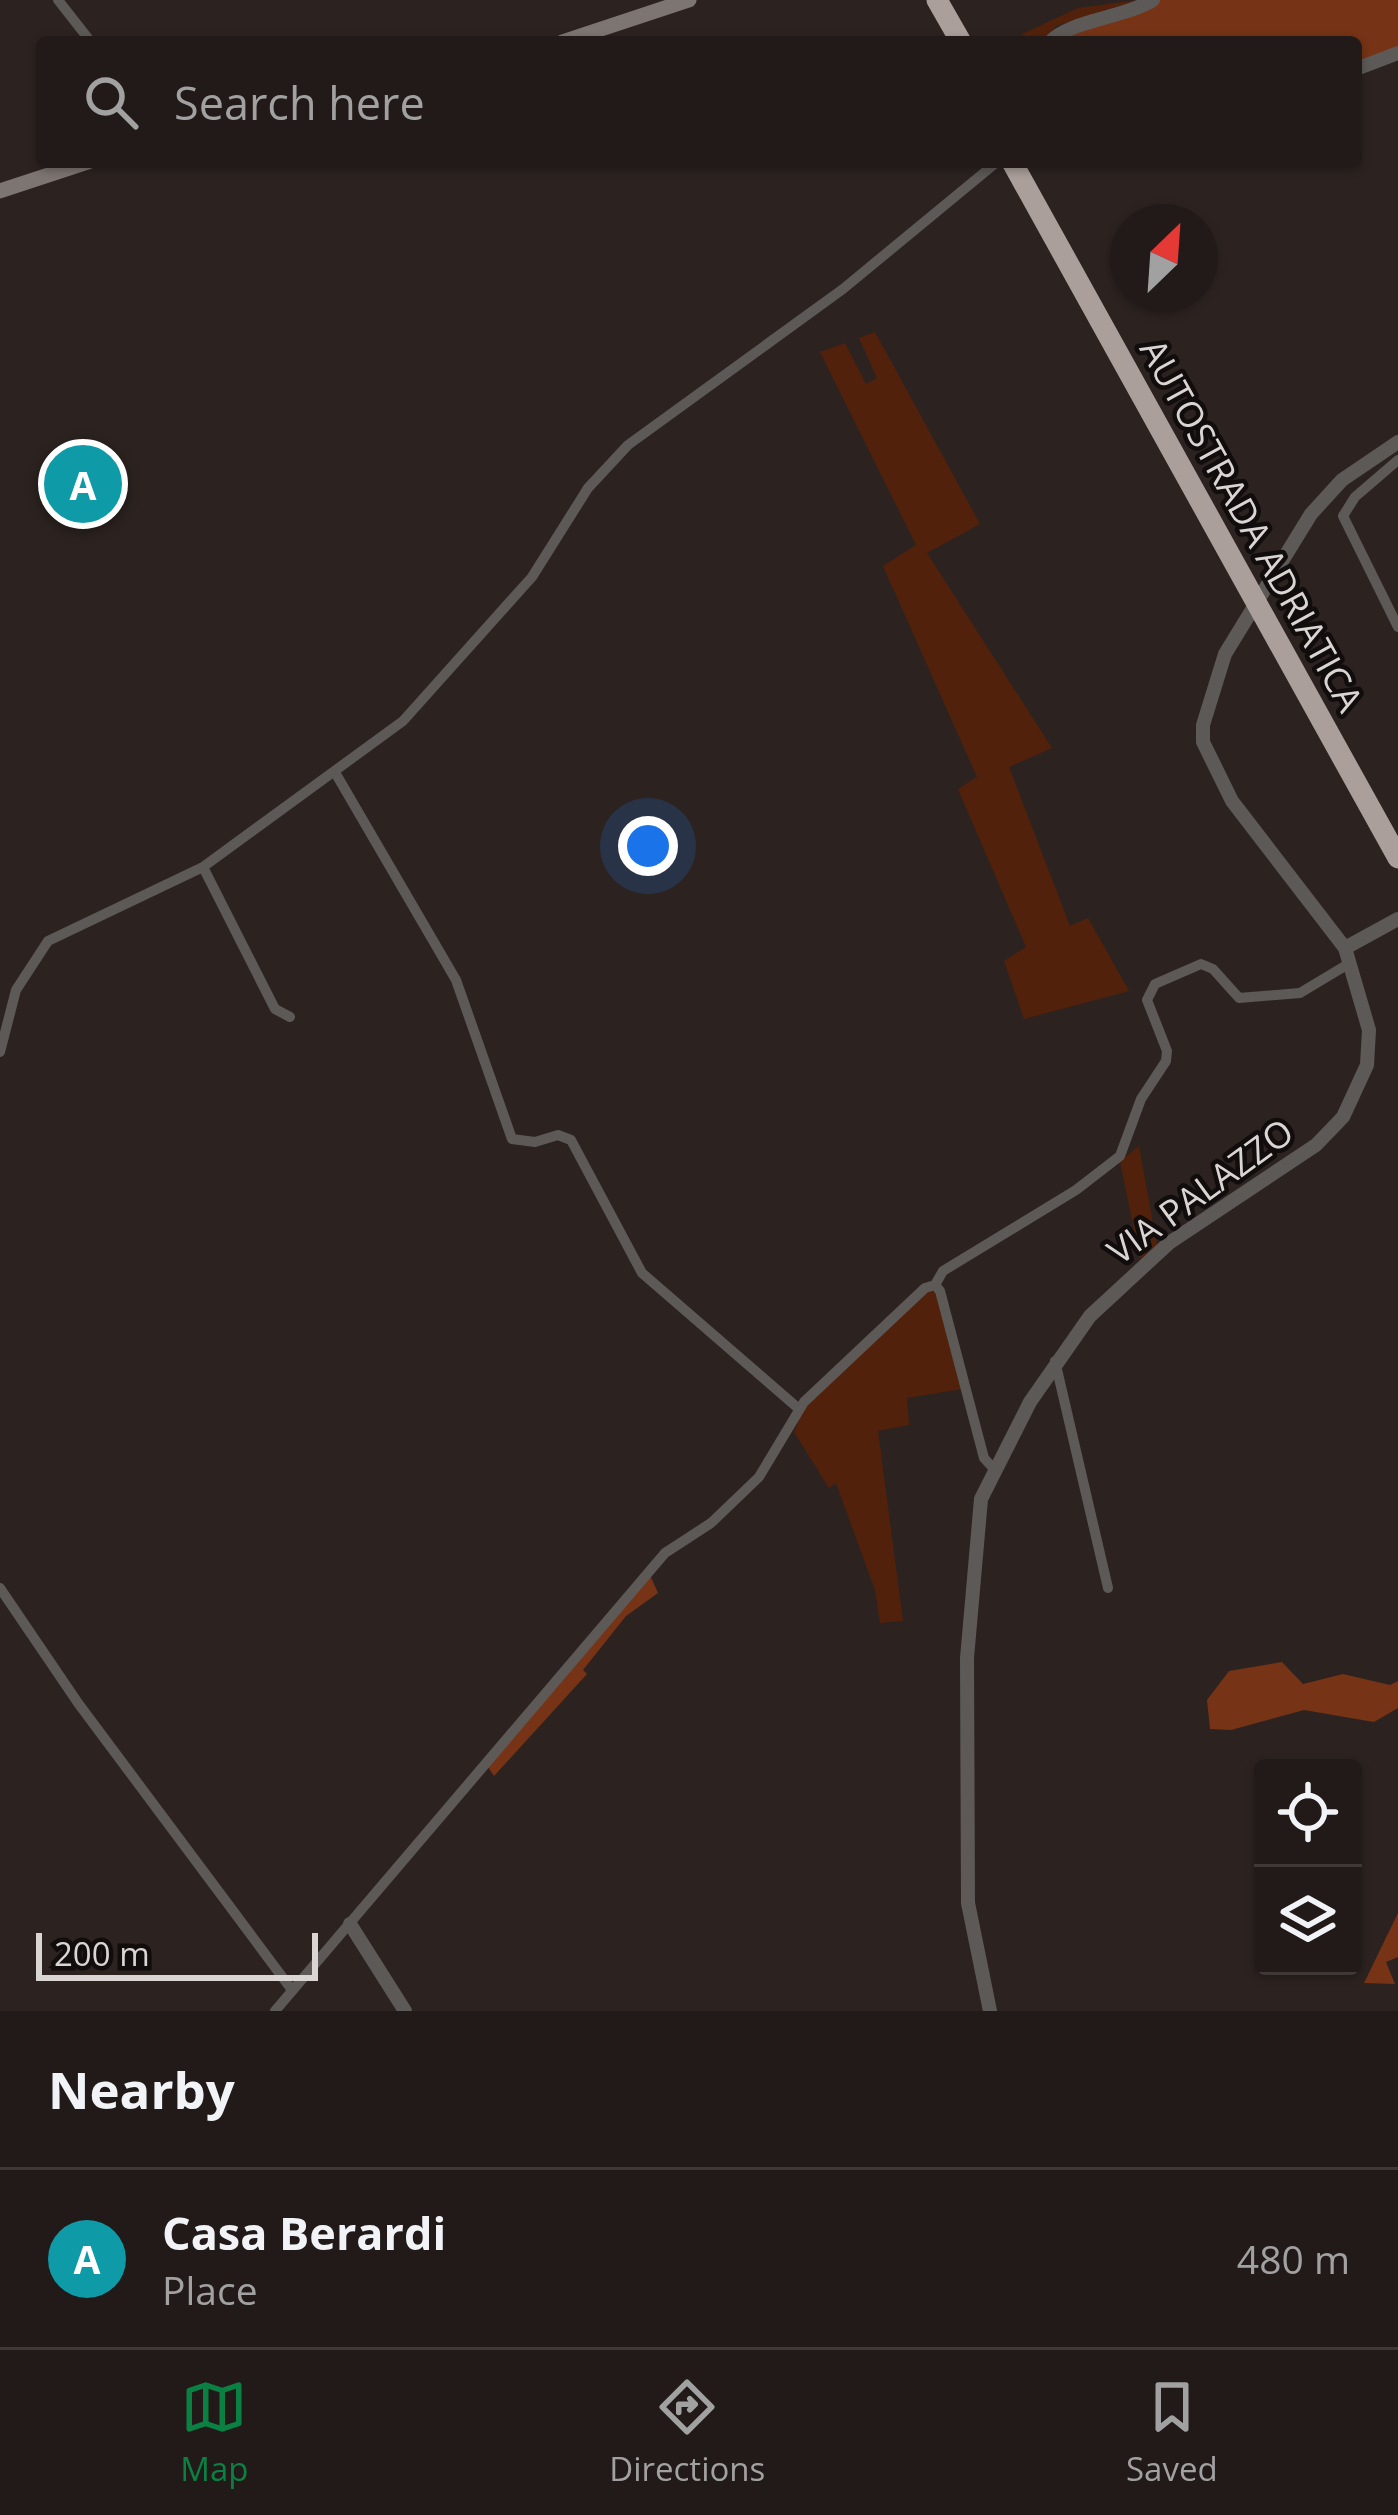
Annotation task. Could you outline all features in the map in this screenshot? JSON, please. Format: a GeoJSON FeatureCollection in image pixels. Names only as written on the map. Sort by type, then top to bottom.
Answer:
{"type":"FeatureCollection","features":[{"type":"Feature","properties":{"kind":"highway"},"geometry":{"type":"LineString","coordinates":[[924,0],[943,36]]}},
{"type":"Feature","properties":{"kind":"highway"},"geometry":{"type":"LineString","coordinates":[[937,0],[958,36]]}},
{"type":"Feature","properties":{"kind":"highway","name":"AUTOSTRADA ADRIATICA"},"geometry":{"type":"LineString","coordinates":[[1017,168],[1038,196],[1398,831]]}},
{"type":"Feature","properties":{"kind":"highway","name":"AUTOSTRADA ADRIATICA"},"geometry":{"type":"LineString","coordinates":[[1029,168],[1038,196],[1398,858]]}},
{"type":"Feature","properties":{"kind":"main road"},"geometry":{"type":"LineString","coordinates":[[580,36],[689,0]]}},
{"type":"Feature","properties":{"kind":"main road"},"geometry":{"type":"LineString","coordinates":[[0,191],[70,168]]}},
{"type":"Feature","properties":{"kind":"street"},"geometry":{"type":"LineString","coordinates":[[58,0],[86,36]]}},
{"type":"Feature","properties":{"kind":"street"},"geometry":{"type":"LineString","coordinates":[[1059,36],[1070,28],[1130,14],[1153,0]]}},
{"type":"Feature","properties":{"kind":"street"},"geometry":{"type":"LineString","coordinates":[[1362,67],[1398,53]]}},
{"type":"Feature","properties":{"kind":"street"},"geometry":{"type":"LineString","coordinates":[[0,1052],[16,990],[48,941],[203,867],[337,774],[403,721],[532,577],[588,488],[628,445],[843,289],[990,168]]}},
{"type":"Feature","properties":{"kind":"street","name":"VIA PALAZZO"},"geometry":{"type":"LineString","coordinates":[[990,2011],[968,1904],[967,1658],[981,1499],[993,1468],[1055,1361],[1123,1282],[1169,1243],[1295,1161],[1342,1117],[1369,1048],[1370,1030],[1348,955],[1215,772],[1203,724],[1225,654],[1311,514],[1342,480],[1398,442]]}},
{"type":"Feature","properties":{"kind":"street"},"geometry":{"type":"LineString","coordinates":[[1398,460],[1354,497],[1343,516],[1398,627]]}},
{"type":"Feature","properties":{"kind":"street"},"geometry":{"type":"LineString","coordinates":[[337,774],[456,980],[512,1139],[535,1142],[558,1135],[571,1140],[642,1274],[799,1409]]}},
{"type":"Feature","properties":{"kind":"street"},"geometry":{"type":"LineString","coordinates":[[203,867],[275,1009],[290,1017]]}},
{"type":"Feature","properties":{"kind":"street"},"geometry":{"type":"LineString","coordinates":[[275,2011],[665,1553],[711,1522],[759,1477],[799,1409],[925,1288],[935,1285],[943,1271],[1076,1190],[1120,1156],[1141,1099],[1166,1061],[1167,1051],[1147,1000],[1155,984],[1201,964],[1213,969],[1239,998],[1300,993],[1398,919]]}},
{"type":"Feature","properties":{"kind":"street"},"geometry":{"type":"LineString","coordinates":[[935,1285],[984,1458],[993,1468]]}},
{"type":"Feature","properties":{"kind":"street"},"geometry":{"type":"LineString","coordinates":[[1055,1361],[1108,1588]]}},
{"type":"Feature","properties":{"kind":"street"},"geometry":{"type":"LineString","coordinates":[[0,1588],[78,1703],[292,1990]]}},
{"type":"Feature","properties":{"kind":"street"},"geometry":{"type":"LineString","coordinates":[[350,1924],[405,2011]]}},
{"type":"Feature","properties":{"kind":"shaded area"},"geometry":{"type":"Polygon","coordinates":[[[1138,0],[1056,26],[1048,36],[1022,34],[1078,8],[1138,0]]]}},
{"type":"Feature","properties":{"kind":"shaded area"},"geometry":{"type":"Polygon","coordinates":[[[1159,0],[1398,0],[1398,50],[1362,63],[1362,36],[1061,36],[1159,0]]]}},
{"type":"Feature","properties":{"kind":"shaded area"},"geometry":{"type":"Polygon","coordinates":[[[875,332],[980,524],[927,553],[1052,748],[1009,767],[1070,926],[1088,918],[1129,991],[1024,1019],[1004,961],[1026,947],[958,789],[977,777],[883,566],[916,545],[820,352],[845,343],[866,384],[877,378],[859,338],[875,332]]]}},
{"type":"Feature","properties":{"kind":"shaded area"},"geometry":{"type":"Polygon","coordinates":[[[1139,1146],[1157,1245],[1140,1259],[1120,1161],[1139,1146]]]}},
{"type":"Feature","properties":{"kind":"shaded area"},"geometry":{"type":"Polygon","coordinates":[[[928,1290],[937,1290],[962,1389],[907,1398],[909,1425],[878,1431],[903,1621],[880,1623],[875,1590],[836,1483],[829,1488],[794,1432],[805,1407],[928,1290]]]}},
{"type":"Feature","properties":{"kind":"shaded area"},"geometry":{"type":"Polygon","coordinates":[[[649,1573],[658,1593],[626,1616],[583,1670],[587,1674],[494,1776],[486,1764],[649,1573]]]}},
{"type":"Feature","properties":{"kind":"shaded area"},"geometry":{"type":"Polygon","coordinates":[[[1282,1662],[1303,1684],[1343,1674],[1390,1685],[1398,1681],[1398,1708],[1374,1722],[1304,1710],[1231,1730],[1210,1729],[1207,1700],[1229,1671],[1282,1662]]]}},
{"type":"Feature","properties":{"kind":"shaded area"},"geometry":{"type":"Polygon","coordinates":[[[1398,1913],[1398,1957],[1386,1962],[1395,1984],[1364,1983],[1398,1913]]]}},
{"type":"Feature","properties":{"kind":"place","name":"Casa Berardi"},"geometry":{"type":"Point","coordinates":[83,484]}}]}
